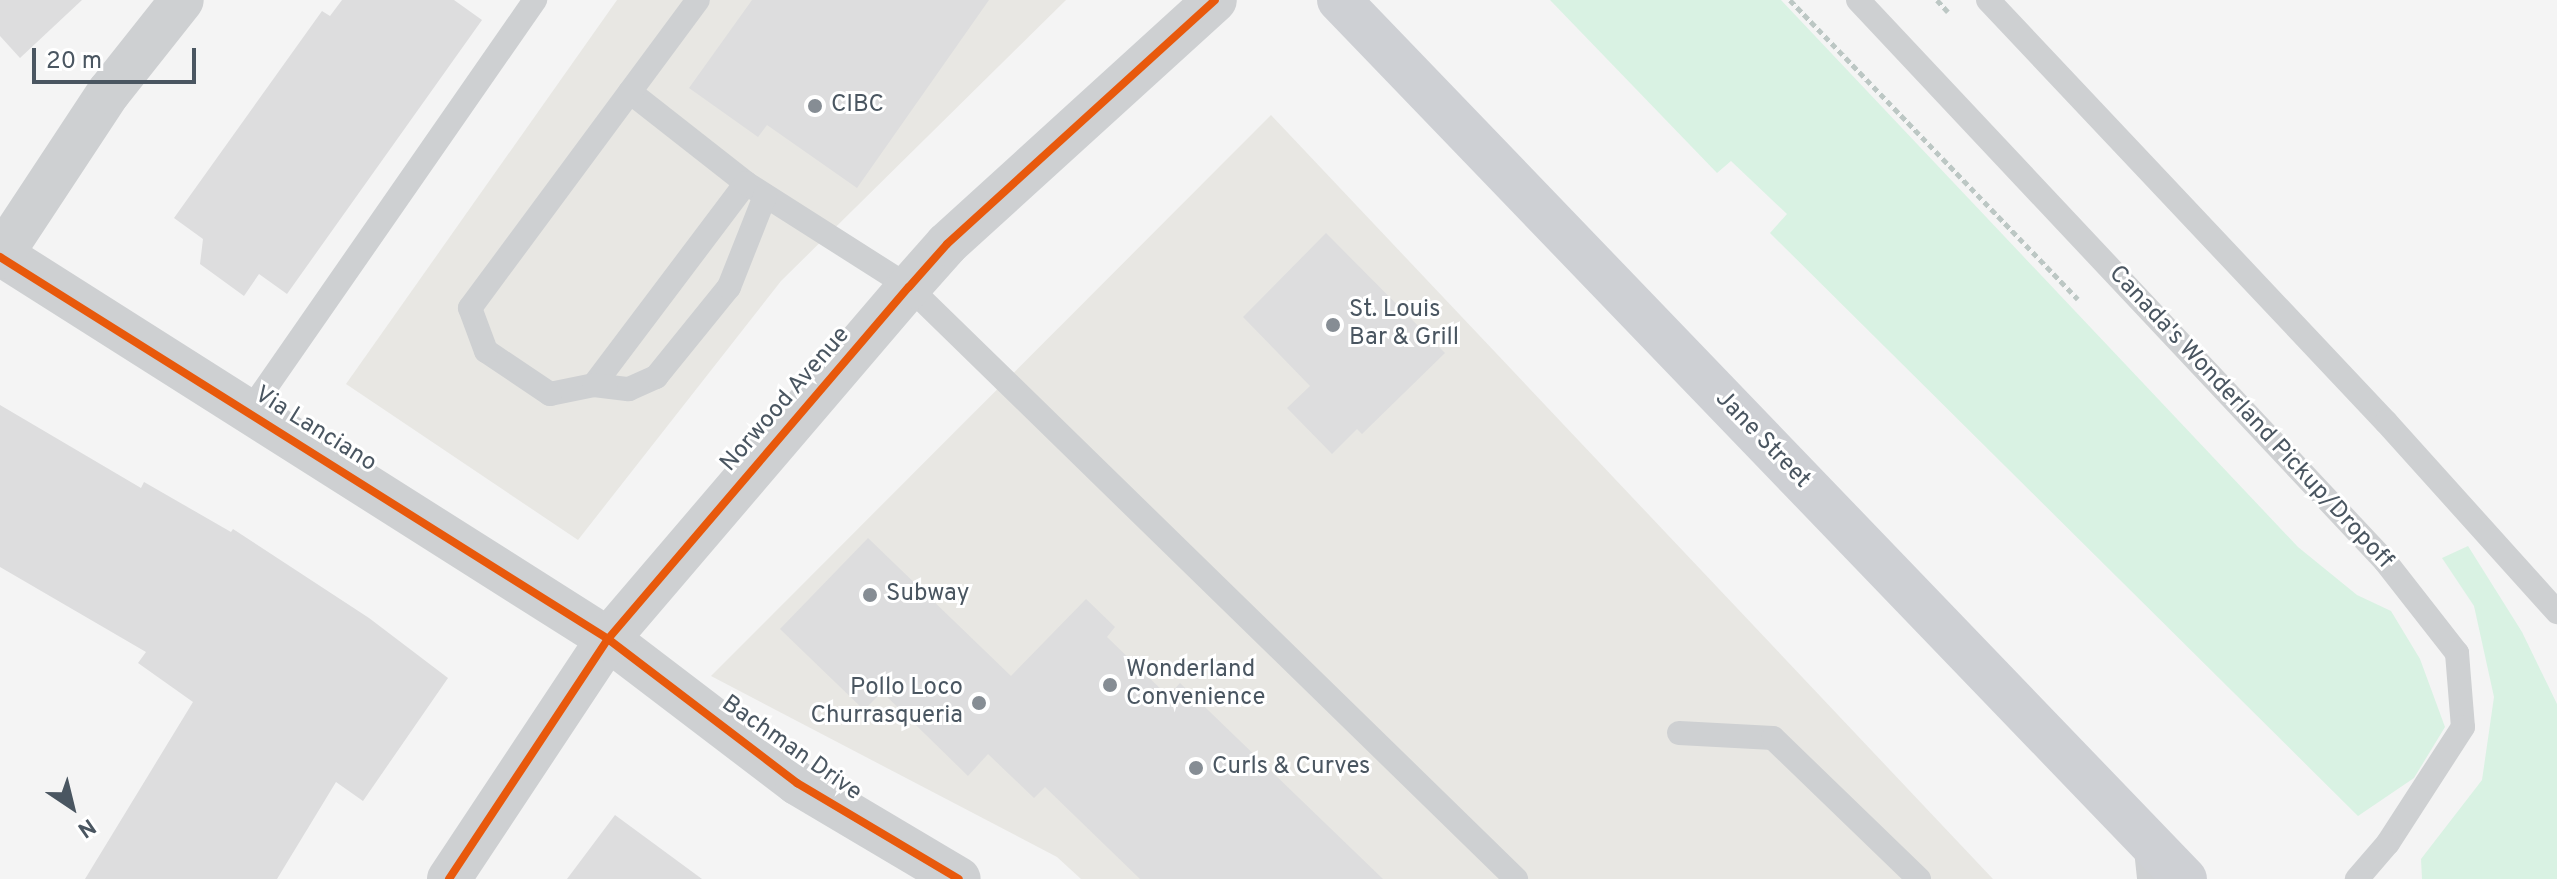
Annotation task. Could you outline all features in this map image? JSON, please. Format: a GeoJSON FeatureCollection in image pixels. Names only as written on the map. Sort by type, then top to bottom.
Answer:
{"type":"FeatureCollection","features":[{"type":"Feature","properties":{"kind":"main road","name":"Jane Street"},"geometry":{"type":"LineString","coordinates":[[1339,0],[2147,858],[2185,879]]}},
{"type":"Feature","properties":{"kind":"street"},"geometry":{"type":"LineString","coordinates":[[1,256],[109,92],[182,0]]}},
{"type":"Feature","properties":{"kind":"street","name":"Norwood Avenue"},"geometry":{"type":"LineString","coordinates":[[449,879],[608,639],[909,287],[947,244],[1215,0]]}},
{"type":"Feature","properties":{"kind":"street","name":"Via Lanciano"},"geometry":{"type":"LineString","coordinates":[[1,256],[608,639]]}},
{"type":"Feature","properties":{"kind":"street","name":"Bachman Drive"},"geometry":{"type":"LineString","coordinates":[[608,639],[797,783],[959,879]]}},
{"type":"Feature","properties":{"kind":"lane"},"geometry":{"type":"LineString","coordinates":[[249,412],[535,0]]}},
{"type":"Feature","properties":{"kind":"lane"},"geometry":{"type":"LineString","coordinates":[[698,0],[470,308],[486,351],[550,394],[594,385],[629,389],[656,377],[729,287],[756,190]]}},
{"type":"Feature","properties":{"kind":"lane","name":"Canada's Wonderland Pickup/Dropoff"},"geometry":{"type":"LineString","coordinates":[[1858,0],[2385,561],[2457,653],[2463,727],[2388,843],[2357,879]]}},
{"type":"Feature","properties":{"kind":"lane"},"geometry":{"type":"LineString","coordinates":[[1988,0],[2386,422],[2557,612]]}},
{"type":"Feature","properties":{"kind":"lane"},"geometry":{"type":"LineString","coordinates":[[630,92],[756,190],[909,287],[1516,879]]}},
{"type":"Feature","properties":{"kind":"lane"},"geometry":{"type":"LineString","coordinates":[[594,385],[756,190]]}},
{"type":"Feature","properties":{"kind":"lane"},"geometry":{"type":"LineString","coordinates":[[1679,733],[1773,738],[1919,879]]}},
{"type":"Feature","properties":{"kind":"path"},"geometry":{"type":"LineString","coordinates":[[1790,0],[2087,309]]}},
{"type":"Feature","properties":{"kind":"shaded area"},"geometry":{"type":"Polygon","coordinates":[[[617,0],[1066,0],[781,281],[578,540],[346,384],[617,0]]]}},
{"type":"Feature","properties":{"kind":"shaded area"},"geometry":{"type":"Polygon","coordinates":[[[1271,115],[1993,879],[1081,879],[1057,857],[711,676],[1271,115]]]}},
{"type":"Feature","properties":{"kind":"green space"},"geometry":{"type":"Polygon","coordinates":[[[1550,0],[1781,0],[2298,547],[2357,595],[2391,611],[2420,659],[2445,727],[2414,778],[2358,816],[1770,233],[1787,214],[1731,161],[1717,173],[1550,0]]]}},
{"type":"Feature","properties":{"kind":"green space"},"geometry":{"type":"Polygon","coordinates":[[[2468,546],[2522,632],[2557,704],[2557,879],[2422,879],[2421,859],[2482,780],[2494,697],[2474,606],[2442,558],[2468,546]]]}},
{"type":"Feature","properties":{"kind":"building"},"geometry":{"type":"Polygon","coordinates":[[[0,0],[82,0],[20,58],[0,36],[0,0]]]}},
{"type":"Feature","properties":{"kind":"building"},"geometry":{"type":"Polygon","coordinates":[[[342,0],[454,0],[482,20],[287,294],[259,274],[244,296],[200,264],[203,239],[174,218],[322,11],[330,16],[342,0]]]}},
{"type":"Feature","properties":{"kind":"building","name":"CIBC"},"geometry":{"type":"Polygon","coordinates":[[[752,0],[989,0],[857,188],[767,125],[758,137],[689,88],[752,0]]]}},
{"type":"Feature","properties":{"kind":"building","name":"St. Louis Bar & Grill"},"geometry":{"type":"Polygon","coordinates":[[[1326,233],[1445,353],[1362,434],[1357,429],[1332,454],[1287,408],[1310,386],[1243,317],[1326,233]]]}},
{"type":"Feature","properties":{"kind":"building"},"geometry":{"type":"Polygon","coordinates":[[[0,405],[141,488],[144,482],[231,532],[233,529],[369,618],[448,678],[363,801],[336,782],[277,879],[85,879],[193,702],[138,663],[146,652],[0,567],[0,405]]]}},
{"type":"Feature","properties":{"kind":"building"},"geometry":{"type":"Polygon","coordinates":[[[868,538],[1011,676],[1086,599],[1115,627],[1107,637],[1168,696],[1180,683],[1383,879],[1140,879],[1045,787],[1034,798],[988,754],[968,776],[882,692],[864,710],[780,629],[868,538]]]}},
{"type":"Feature","properties":{"kind":"building"},"geometry":{"type":"Polygon","coordinates":[[[615,815],[702,879],[567,879],[615,815]]]}},
{"type":"Feature","properties":{"kind":"cycle path"},"geometry":{"type":"LineString","coordinates":[[449,879],[608,639],[909,287],[947,244],[1215,0]]}},
{"type":"Feature","properties":{"kind":"cycle path"},"geometry":{"type":"LineString","coordinates":[[0,257],[608,639],[797,783],[959,879]]}},
{"type":"Feature","properties":{"kind":"place","name":"CIBC"},"geometry":{"type":"Point","coordinates":[815,106]}},
{"type":"Feature","properties":{"kind":"place","name":"St. Louis Bar & Grill"},"geometry":{"type":"Point","coordinates":[1333,325]}},
{"type":"Feature","properties":{"kind":"place","name":"Subway"},"geometry":{"type":"Point","coordinates":[870,595]}},
{"type":"Feature","properties":{"kind":"place","name":"Wonderland Convenience"},"geometry":{"type":"Point","coordinates":[1110,685]}},
{"type":"Feature","properties":{"kind":"place","name":"Pollo Loco Churrasqueria"},"geometry":{"type":"Point","coordinates":[979,703]}},
{"type":"Feature","properties":{"kind":"place","name":"Curls & Curves"},"geometry":{"type":"Point","coordinates":[1196,768]}}]}
